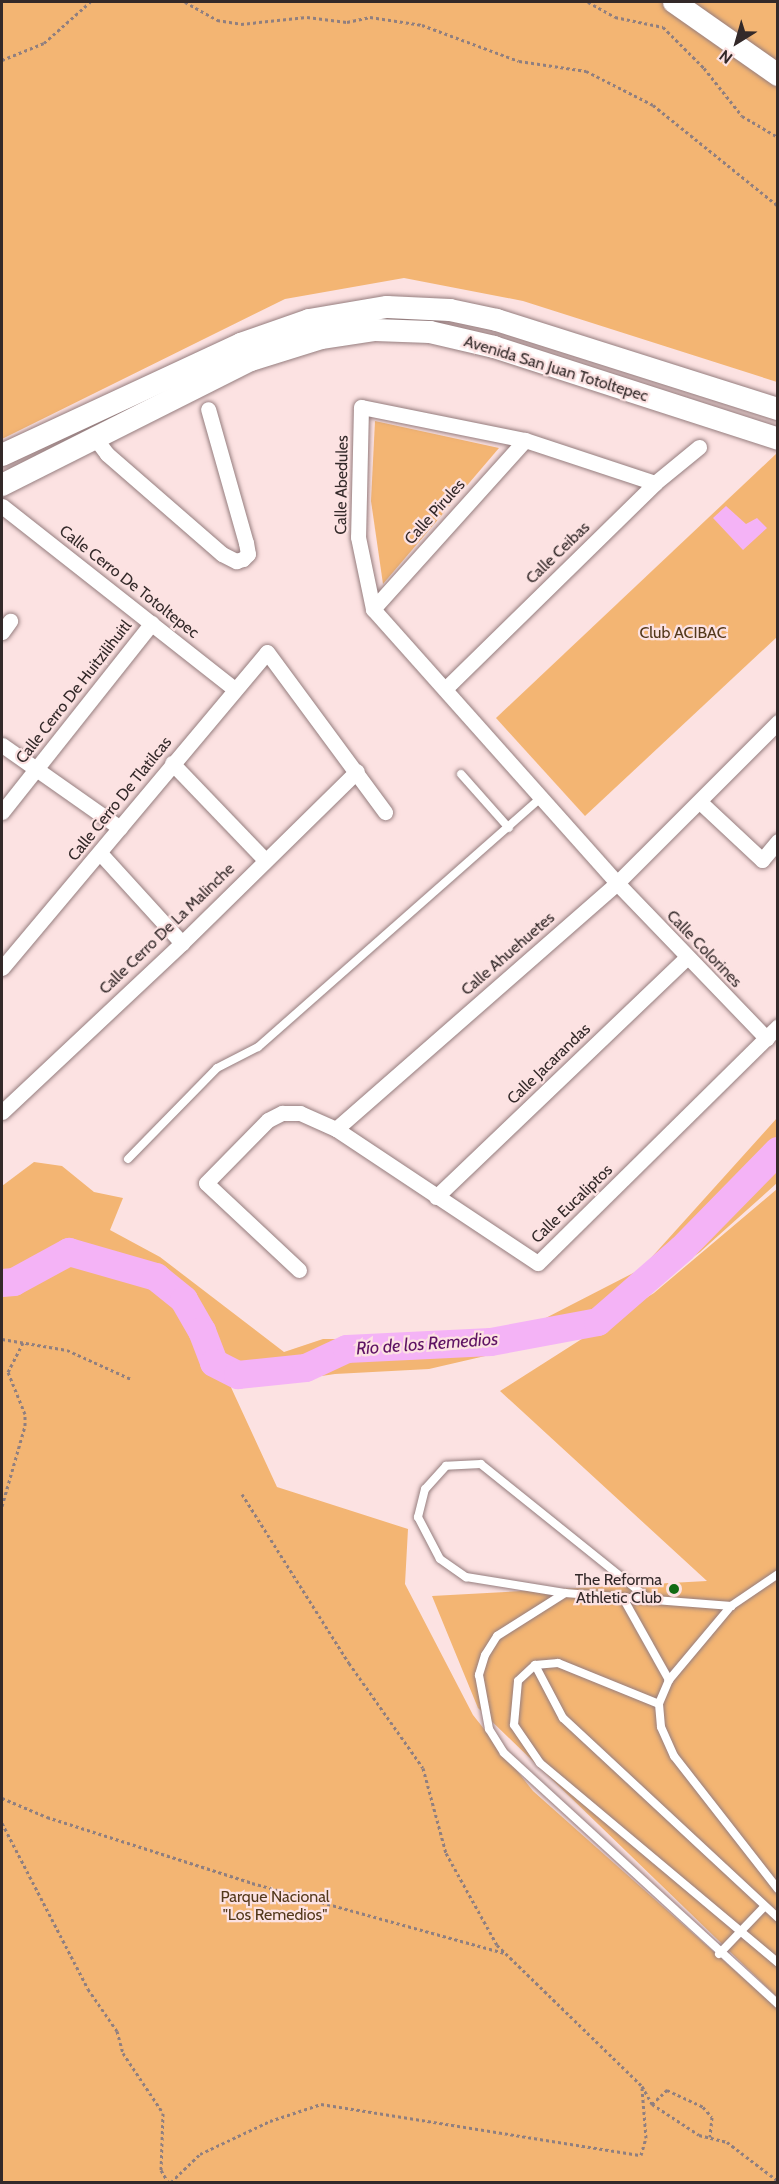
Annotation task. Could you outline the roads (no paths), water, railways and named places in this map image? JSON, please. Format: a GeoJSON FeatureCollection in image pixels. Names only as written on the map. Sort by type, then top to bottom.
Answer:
{"type":"FeatureCollection","features":[{"type":"Feature","properties":{"kind":"main road"},"geometry":{"type":"LineString","coordinates":[[674,2],[777,75]]}},
{"type":"Feature","properties":{"kind":"main road","name":"Avenida San Juan Totoltepec"},"geometry":{"type":"LineString","coordinates":[[2,455],[241,344],[309,320],[387,307],[450,310],[497,320],[777,409]]}},
{"type":"Feature","properties":{"kind":"main road","name":"Avenida San Juan Totoltepec"},"geometry":{"type":"LineString","coordinates":[[2,485],[251,360],[321,338],[375,330],[430,332],[494,346],[777,439]]}},
{"type":"Feature","properties":{"kind":"street","name":"Calle Abedules"},"geometry":{"type":"LineString","coordinates":[[373,609],[358,537],[361,407],[525,440],[655,483]]}},
{"type":"Feature","properties":{"kind":"street"},"geometry":{"type":"LineString","coordinates":[[95,438],[107,454],[222,554],[236,561],[248,554],[246,543],[208,409]]}},
{"type":"Feature","properties":{"kind":"street","name":"Calle Pirules"},"geometry":{"type":"LineString","coordinates":[[373,609],[525,440]]}},
{"type":"Feature","properties":{"kind":"street","name":"Calle Ceibas"},"geometry":{"type":"LineString","coordinates":[[446,688],[655,483],[699,447]]}},
{"type":"Feature","properties":{"kind":"street","name":"Calle Cerro De Totoltepec"},"geometry":{"type":"LineString","coordinates":[[2,506],[233,688]]}},
{"type":"Feature","properties":{"kind":"street"},"geometry":{"type":"LineString","coordinates":[[373,609],[617,882]]}},
{"type":"Feature","properties":{"kind":"street","name":"Calle Cerro De Huitzilihuitl"},"geometry":{"type":"LineString","coordinates":[[2,812],[152,623]]}},
{"type":"Feature","properties":{"kind":"street","name":"Calle Cerro De Tlatilcas"},"geometry":{"type":"LineString","coordinates":[[2,968],[100,853],[233,688],[267,652],[357,771]]}},
{"type":"Feature","properties":{"kind":"street","name":"Calle Ahuehuetes"},"geometry":{"type":"LineString","coordinates":[[336,1129],[617,882],[700,802],[777,722]]}},
{"type":"Feature","properties":{"kind":"street"},"geometry":{"type":"LineString","coordinates":[[2,745],[120,828]]}},
{"type":"Feature","properties":{"kind":"street"},"geometry":{"type":"LineString","coordinates":[[172,763],[264,860]]}},
{"type":"Feature","properties":{"kind":"street"},"geometry":{"type":"LineString","coordinates":[[357,771],[384,812]]}},
{"type":"Feature","properties":{"kind":"street","name":"Calle Cerro De La Malinche"},"geometry":{"type":"LineString","coordinates":[[2,1112],[182,944],[264,860],[357,771]]}},
{"type":"Feature","properties":{"kind":"street"},"geometry":{"type":"LineString","coordinates":[[700,802],[762,861],[777,841]]}},
{"type":"Feature","properties":{"kind":"street"},"geometry":{"type":"LineString","coordinates":[[100,853],[182,944]]}},
{"type":"Feature","properties":{"kind":"street","name":"Calle Colorines"},"geometry":{"type":"LineString","coordinates":[[617,882],[767,1039]]}},
{"type":"Feature","properties":{"kind":"street","name":"Calle Jacarandas"},"geometry":{"type":"LineString","coordinates":[[436,1197],[687,957]]}},
{"type":"Feature","properties":{"kind":"street","name":"Calle Eucaliptos"},"geometry":{"type":"LineString","coordinates":[[299,1270],[206,1183],[268,1120],[282,1113],[300,1113],[336,1129],[538,1263],[767,1039],[777,1026]]}},
{"type":"Feature","properties":{"kind":"lane"},"geometry":{"type":"LineString","coordinates":[[461,774],[508,828]]}},
{"type":"Feature","properties":{"kind":"lane"},"geometry":{"type":"LineString","coordinates":[[128,1159],[217,1068],[258,1047],[542,797]]}},
{"type":"Feature","properties":{"kind":"lane"},"geometry":{"type":"LineString","coordinates":[[650,1600],[481,1464],[446,1466],[425,1489],[418,1517],[440,1559],[466,1577],[566,1593],[623,1598],[650,1600],[731,1606]]}},
{"type":"Feature","properties":{"kind":"lane"},"geometry":{"type":"LineString","coordinates":[[777,1574],[731,1606],[669,1680],[659,1704],[661,1727],[674,1756],[777,1889]]}},
{"type":"Feature","properties":{"kind":"lane"},"geometry":{"type":"LineString","coordinates":[[566,1593],[497,1636],[485,1655],[479,1675],[489,1729],[504,1753],[719,1954],[777,2004]]}},
{"type":"Feature","properties":{"kind":"lane"},"geometry":{"type":"LineString","coordinates":[[623,1598],[669,1680]]}},
{"type":"Feature","properties":{"kind":"lane"},"geometry":{"type":"LineString","coordinates":[[659,1704],[558,1663],[535,1665],[518,1681],[514,1725],[540,1762],[777,1963]]}},
{"type":"Feature","properties":{"kind":"lane"},"geometry":{"type":"LineString","coordinates":[[535,1665],[563,1718],[777,1918]]}},
{"type":"Feature","properties":{"kind":"lane"},"geometry":{"type":"LineString","coordinates":[[719,1954],[764,1907]]}},
{"type":"Feature","properties":{"kind":"waterway","name":"Río de los Remedios"},"geometry":{"type":"LineString","coordinates":[[2,1283],[14,1282],[69,1252],[156,1277],[184,1300],[202,1331],[214,1363],[238,1375],[306,1368],[347,1349],[491,1342],[598,1322],[682,1249],[778,1151]]}},
{"type":"Feature","properties":{"kind":"place","name":"The Reforma Athletic Club"},"geometry":{"type":"Point","coordinates":[674,1589]}},
{"type":"Feature","properties":{"kind":"park label","name":"Club ACIBAC"},"geometry":{"type":"Point","coordinates":[683,633]}},
{"type":"Feature","properties":{"kind":"park label","name":"Parque Nacional \"Los Remedios\""},"geometry":{"type":"Point","coordinates":[275,1906]}}]}
